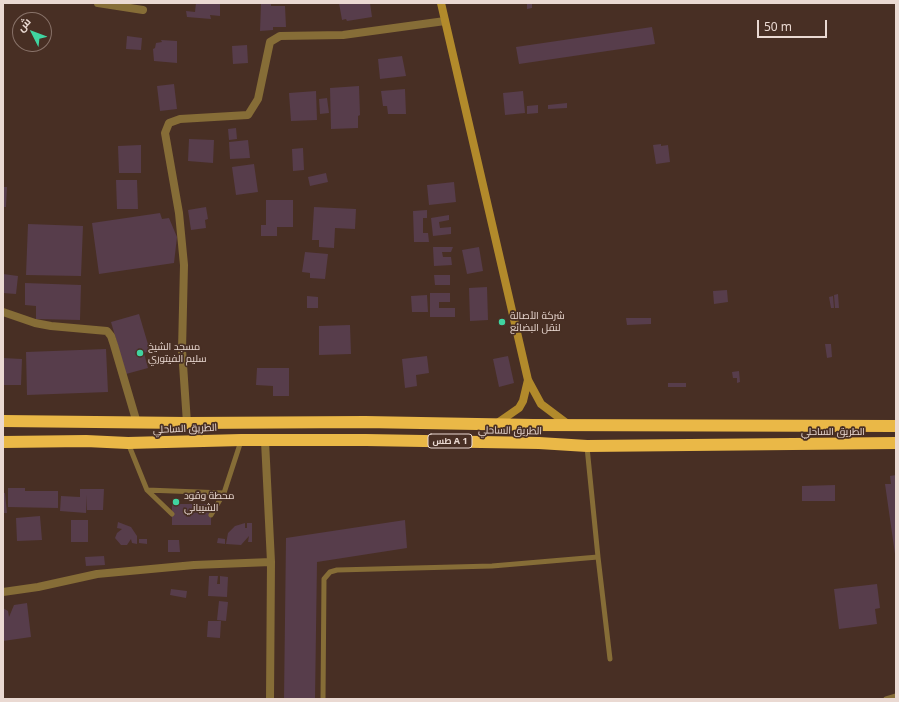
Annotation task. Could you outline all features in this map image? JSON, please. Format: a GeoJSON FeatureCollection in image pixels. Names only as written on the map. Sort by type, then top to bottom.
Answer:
{"type":"FeatureCollection","features":[{"type":"Feature","properties":{"kind":"highway","name":"الطريق الساحلي"},"geometry":{"type":"LineString","coordinates":[[3,422],[365,422],[495,425],[896,426]]}},
{"type":"Feature","properties":{"kind":"highway"},"geometry":{"type":"LineString","coordinates":[[365,422],[366,440]]}},
{"type":"Feature","properties":{"kind":"highway","name":"الطريق الساحلي"},"geometry":{"type":"LineString","coordinates":[[3,442],[86,441],[128,443],[241,440],[366,440],[539,443],[587,446],[896,443]]}},
{"type":"Feature","properties":{"kind":"street"},"geometry":{"type":"LineString","coordinates":[[98,3],[143,10]]}},
{"type":"Feature","properties":{"kind":"street"},"geometry":{"type":"LineString","coordinates":[[441,3],[528,380],[541,404],[570,425]]}},
{"type":"Feature","properties":{"kind":"street"},"geometry":{"type":"LineString","coordinates":[[187,423],[182,350],[184,265],[179,213],[165,133],[169,123],[180,119],[248,115],[258,99],[270,42],[280,36],[343,35],[445,21]]}},
{"type":"Feature","properties":{"kind":"street"},"geometry":{"type":"LineString","coordinates":[[3,312],[35,323],[51,326],[107,331],[111,336],[114,345],[137,423]]}},
{"type":"Feature","properties":{"kind":"street"},"geometry":{"type":"LineString","coordinates":[[495,425],[518,408],[523,401],[528,380]]}},
{"type":"Feature","properties":{"kind":"street"},"geometry":{"type":"LineString","coordinates":[[265,441],[271,562],[270,699]]}},
{"type":"Feature","properties":{"kind":"street"},"geometry":{"type":"LineString","coordinates":[[3,592],[97,574],[194,565],[271,562]]}},
{"type":"Feature","properties":{"kind":"lane"},"geometry":{"type":"LineString","coordinates":[[211,515],[224,493],[241,440]]}},
{"type":"Feature","properties":{"kind":"lane"},"geometry":{"type":"LineString","coordinates":[[128,443],[147,490],[172,514]]}},
{"type":"Feature","properties":{"kind":"lane"},"geometry":{"type":"LineString","coordinates":[[587,446],[610,659]]}},
{"type":"Feature","properties":{"kind":"lane"},"geometry":{"type":"LineString","coordinates":[[147,490],[224,493]]}},
{"type":"Feature","properties":{"kind":"lane"},"geometry":{"type":"LineString","coordinates":[[324,699],[324,579],[330,572],[344,569],[492,566],[598,557]]}},
{"type":"Feature","properties":{"kind":"lane"},"geometry":{"type":"LineString","coordinates":[[886,699],[896,696]]}},
{"type":"Feature","properties":{"kind":"building"},"geometry":{"type":"Polygon","coordinates":[[[196,3],[220,3],[220,16],[210,15],[211,19],[187,17],[186,11],[195,12],[196,3]]]}},
{"type":"Feature","properties":{"kind":"building"},"geometry":{"type":"Polygon","coordinates":[[[339,3],[370,3],[372,17],[347,21],[346,19],[342,20],[339,3]]]}},
{"type":"Feature","properties":{"kind":"building"},"geometry":{"type":"Polygon","coordinates":[[[527,3],[532,3],[532,8],[527,9],[527,3]]]}},
{"type":"Feature","properties":{"kind":"building"},"geometry":{"type":"Polygon","coordinates":[[[261,4],[285,6],[286,27],[273,27],[273,30],[260,31],[261,4]]]}},
{"type":"Feature","properties":{"kind":"building"},"geometry":{"type":"Polygon","coordinates":[[[652,27],[655,44],[519,64],[516,47],[652,27]]]}},
{"type":"Feature","properties":{"kind":"building"},"geometry":{"type":"Polygon","coordinates":[[[127,36],[142,38],[141,50],[126,49],[127,36]]]}},
{"type":"Feature","properties":{"kind":"building"},"geometry":{"type":"Polygon","coordinates":[[[161,40],[177,41],[177,63],[154,61],[153,49],[155,48],[156,43],[162,42],[161,40]]]}},
{"type":"Feature","properties":{"kind":"building"},"geometry":{"type":"Polygon","coordinates":[[[247,45],[248,63],[233,64],[232,46],[247,45]]]}},
{"type":"Feature","properties":{"kind":"building"},"geometry":{"type":"Polygon","coordinates":[[[402,56],[406,76],[380,79],[378,59],[402,56]]]}},
{"type":"Feature","properties":{"kind":"building"},"geometry":{"type":"Polygon","coordinates":[[[174,84],[177,109],[160,111],[157,86],[174,84]]]}},
{"type":"Feature","properties":{"kind":"building"},"geometry":{"type":"Polygon","coordinates":[[[359,86],[360,115],[358,116],[358,128],[331,129],[330,88],[359,86]]]}},
{"type":"Feature","properties":{"kind":"building"},"geometry":{"type":"Polygon","coordinates":[[[405,89],[406,114],[388,114],[387,106],[383,106],[381,91],[405,89]]]}},
{"type":"Feature","properties":{"kind":"building"},"geometry":{"type":"Polygon","coordinates":[[[316,91],[317,120],[291,121],[289,93],[316,91]]]}},
{"type":"Feature","properties":{"kind":"building"},"geometry":{"type":"Polygon","coordinates":[[[523,91],[525,113],[505,115],[503,93],[523,91]]]}},
{"type":"Feature","properties":{"kind":"building"},"geometry":{"type":"Polygon","coordinates":[[[327,98],[329,113],[320,114],[319,99],[327,98]]]}},
{"type":"Feature","properties":{"kind":"building"},"geometry":{"type":"Polygon","coordinates":[[[567,103],[567,108],[548,109],[548,105],[567,103]]]}},
{"type":"Feature","properties":{"kind":"building"},"geometry":{"type":"Polygon","coordinates":[[[538,105],[538,113],[527,114],[527,106],[538,105]]]}},
{"type":"Feature","properties":{"kind":"building"},"geometry":{"type":"Polygon","coordinates":[[[236,128],[237,139],[229,140],[228,129],[236,128]]]}},
{"type":"Feature","properties":{"kind":"building"},"geometry":{"type":"Polygon","coordinates":[[[189,139],[214,140],[213,163],[188,161],[189,139]]]}},
{"type":"Feature","properties":{"kind":"building"},"geometry":{"type":"Polygon","coordinates":[[[248,140],[250,158],[230,159],[229,142],[248,140]]]}},
{"type":"Feature","properties":{"kind":"building"},"geometry":{"type":"Polygon","coordinates":[[[661,144],[661,146],[668,145],[670,162],[656,164],[653,145],[661,144]]]}},
{"type":"Feature","properties":{"kind":"building"},"geometry":{"type":"Polygon","coordinates":[[[141,145],[141,173],[119,173],[118,146],[141,145]]]}},
{"type":"Feature","properties":{"kind":"building"},"geometry":{"type":"Polygon","coordinates":[[[303,148],[304,170],[293,171],[292,149],[303,148]]]}},
{"type":"Feature","properties":{"kind":"building"},"geometry":{"type":"Polygon","coordinates":[[[254,164],[258,192],[236,195],[232,167],[254,164]]]}},
{"type":"Feature","properties":{"kind":"building"},"geometry":{"type":"Polygon","coordinates":[[[326,173],[328,182],[310,186],[308,177],[326,173]]]}},
{"type":"Feature","properties":{"kind":"building"},"geometry":{"type":"Polygon","coordinates":[[[116,180],[137,180],[138,209],[117,209],[116,180]]]}},
{"type":"Feature","properties":{"kind":"building"},"geometry":{"type":"Polygon","coordinates":[[[454,182],[456,202],[429,205],[427,185],[454,182]]]}},
{"type":"Feature","properties":{"kind":"building"},"geometry":{"type":"Polygon","coordinates":[[[3,187],[7,187],[6,207],[3,207],[3,187]]]}},
{"type":"Feature","properties":{"kind":"building"},"geometry":{"type":"Polygon","coordinates":[[[266,200],[293,200],[293,227],[277,227],[277,236],[261,236],[261,225],[266,225],[266,200]]]}},
{"type":"Feature","properties":{"kind":"building"},"geometry":{"type":"Polygon","coordinates":[[[206,207],[208,219],[205,220],[206,228],[191,230],[188,210],[206,207]]]}},
{"type":"Feature","properties":{"kind":"building"},"geometry":{"type":"Polygon","coordinates":[[[314,207],[356,209],[355,229],[335,228],[334,248],[319,247],[319,240],[312,240],[314,207]]]}},
{"type":"Feature","properties":{"kind":"building"},"geometry":{"type":"Polygon","coordinates":[[[427,210],[427,218],[423,218],[423,233],[428,233],[429,242],[414,242],[413,211],[427,210]]]}},
{"type":"Feature","properties":{"kind":"building"},"geometry":{"type":"Polygon","coordinates":[[[160,213],[162,219],[169,218],[177,237],[174,263],[99,274],[92,223],[160,213]]]}},
{"type":"Feature","properties":{"kind":"building"},"geometry":{"type":"Polygon","coordinates":[[[449,215],[449,220],[439,222],[440,228],[451,227],[451,234],[433,236],[431,218],[449,215]]]}},
{"type":"Feature","properties":{"kind":"building"},"geometry":{"type":"Polygon","coordinates":[[[28,224],[83,226],[81,276],[26,275],[28,224]]]}},
{"type":"Feature","properties":{"kind":"building"},"geometry":{"type":"Polygon","coordinates":[[[433,247],[453,247],[451,252],[442,252],[443,257],[451,257],[452,265],[434,266],[433,247]]]}},
{"type":"Feature","properties":{"kind":"building"},"geometry":{"type":"Polygon","coordinates":[[[479,247],[483,271],[467,274],[462,250],[479,247]]]}},
{"type":"Feature","properties":{"kind":"building"},"geometry":{"type":"Polygon","coordinates":[[[305,252],[328,254],[325,279],[310,278],[310,273],[302,272],[305,252]]]}},
{"type":"Feature","properties":{"kind":"building"},"geometry":{"type":"Polygon","coordinates":[[[3,274],[18,276],[16,294],[3,293],[3,274]]]}},
{"type":"Feature","properties":{"kind":"building"},"geometry":{"type":"Polygon","coordinates":[[[434,275],[450,275],[450,285],[435,285],[434,275]]]}},
{"type":"Feature","properties":{"kind":"building"},"geometry":{"type":"Polygon","coordinates":[[[25,283],[81,285],[80,320],[36,319],[36,306],[25,305],[25,283]]]}},
{"type":"Feature","properties":{"kind":"building"},"geometry":{"type":"Polygon","coordinates":[[[487,287],[488,320],[470,321],[469,288],[487,287]]]}},
{"type":"Feature","properties":{"kind":"building"},"geometry":{"type":"Polygon","coordinates":[[[727,290],[728,302],[714,304],[713,291],[727,290]]]}},
{"type":"Feature","properties":{"kind":"building"},"geometry":{"type":"Polygon","coordinates":[[[430,293],[450,293],[450,302],[439,302],[439,308],[455,308],[455,317],[430,317],[430,293]]]}},
{"type":"Feature","properties":{"kind":"building"},"geometry":{"type":"Polygon","coordinates":[[[838,294],[839,308],[835,308],[834,295],[838,294]]]}},
{"type":"Feature","properties":{"kind":"building"},"geometry":{"type":"Polygon","coordinates":[[[427,295],[428,312],[412,312],[411,296],[427,295]]]}},
{"type":"Feature","properties":{"kind":"building"},"geometry":{"type":"Polygon","coordinates":[[[307,296],[318,297],[318,308],[307,308],[307,296]]]}},
{"type":"Feature","properties":{"kind":"building"},"geometry":{"type":"Polygon","coordinates":[[[833,296],[834,308],[831,308],[829,297],[833,296]]]}},
{"type":"Feature","properties":{"kind":"building"},"geometry":{"type":"Polygon","coordinates":[[[139,314],[150,351],[144,353],[148,368],[126,374],[111,322],[139,314]]]}},
{"type":"Feature","properties":{"kind":"building"},"geometry":{"type":"Polygon","coordinates":[[[626,318],[651,318],[651,324],[627,325],[626,318]]]}},
{"type":"Feature","properties":{"kind":"building"},"geometry":{"type":"Polygon","coordinates":[[[350,325],[351,354],[319,355],[319,326],[350,325]]]}},
{"type":"Feature","properties":{"kind":"building"},"geometry":{"type":"Polygon","coordinates":[[[825,344],[831,344],[832,357],[827,358],[825,344]]]}},
{"type":"Feature","properties":{"kind":"building"},"geometry":{"type":"Polygon","coordinates":[[[106,349],[108,392],[27,395],[26,352],[106,349]]]}},
{"type":"Feature","properties":{"kind":"building"},"geometry":{"type":"Polygon","coordinates":[[[427,356],[429,373],[416,375],[417,386],[405,388],[402,359],[427,356]]]}},
{"type":"Feature","properties":{"kind":"building"},"geometry":{"type":"Polygon","coordinates":[[[508,356],[514,383],[499,387],[493,359],[508,356]]]}},
{"type":"Feature","properties":{"kind":"building"},"geometry":{"type":"Polygon","coordinates":[[[3,358],[22,359],[21,385],[3,385],[3,358]]]}},
{"type":"Feature","properties":{"kind":"building"},"geometry":{"type":"Polygon","coordinates":[[[257,368],[289,368],[289,396],[273,396],[273,386],[256,385],[257,368]]]}},
{"type":"Feature","properties":{"kind":"building"},"geometry":{"type":"Polygon","coordinates":[[[739,371],[740,382],[737,383],[737,378],[733,378],[732,372],[739,371]]]}},
{"type":"Feature","properties":{"kind":"building"},"geometry":{"type":"Polygon","coordinates":[[[668,383],[686,383],[686,387],[668,387],[668,383]]]}},
{"type":"Feature","properties":{"kind":"building"},"geometry":{"type":"Polygon","coordinates":[[[896,475],[895,554],[885,484],[891,484],[890,476],[896,475]]]}},
{"type":"Feature","properties":{"kind":"building"},"geometry":{"type":"Polygon","coordinates":[[[835,485],[835,501],[802,501],[802,486],[835,485]]]}},
{"type":"Feature","properties":{"kind":"building"},"geometry":{"type":"Polygon","coordinates":[[[8,488],[25,488],[25,491],[58,491],[58,508],[8,507],[8,488]]]}},
{"type":"Feature","properties":{"kind":"building"},"geometry":{"type":"Polygon","coordinates":[[[80,489],[104,489],[103,510],[87,510],[87,495],[86,513],[60,511],[61,496],[80,497],[80,489]]]}},
{"type":"Feature","properties":{"kind":"building"},"geometry":{"type":"Polygon","coordinates":[[[3,493],[5,493],[7,513],[3,513],[3,493]]]}},
{"type":"Feature","properties":{"kind":"building"},"geometry":{"type":"Polygon","coordinates":[[[172,504],[211,504],[211,525],[172,525],[172,504]]]}},
{"type":"Feature","properties":{"kind":"building"},"geometry":{"type":"Polygon","coordinates":[[[40,516],[42,540],[17,541],[16,518],[40,516]]]}},
{"type":"Feature","properties":{"kind":"building"},"geometry":{"type":"Polygon","coordinates":[[[71,520],[88,520],[88,542],[71,542],[71,520]]]}},
{"type":"Feature","properties":{"kind":"building"},"geometry":{"type":"Polygon","coordinates":[[[405,520],[407,548],[317,562],[315,699],[284,699],[286,538],[405,520]]]}},
{"type":"Feature","properties":{"kind":"building"},"geometry":{"type":"Polygon","coordinates":[[[118,522],[131,527],[137,536],[137,544],[132,543],[131,539],[127,545],[121,545],[115,538],[117,533],[122,529],[117,528],[118,522]]]}},
{"type":"Feature","properties":{"kind":"building"},"geometry":{"type":"Polygon","coordinates":[[[245,523],[245,528],[247,528],[247,523],[252,523],[252,542],[248,542],[249,536],[241,545],[226,544],[228,533],[235,526],[245,523]]]}},
{"type":"Feature","properties":{"kind":"building"},"geometry":{"type":"Polygon","coordinates":[[[218,538],[225,539],[225,544],[217,543],[218,538]]]}},
{"type":"Feature","properties":{"kind":"building"},"geometry":{"type":"Polygon","coordinates":[[[139,539],[147,539],[147,544],[139,543],[139,539]]]}},
{"type":"Feature","properties":{"kind":"building"},"geometry":{"type":"Polygon","coordinates":[[[168,540],[179,540],[180,552],[168,552],[168,540]]]}},
{"type":"Feature","properties":{"kind":"building"},"geometry":{"type":"Polygon","coordinates":[[[104,556],[105,565],[86,566],[85,557],[104,556]]]}},
{"type":"Feature","properties":{"kind":"building"},"geometry":{"type":"Polygon","coordinates":[[[209,576],[218,576],[217,584],[220,584],[220,576],[228,577],[227,597],[208,596],[209,576]]]}},
{"type":"Feature","properties":{"kind":"building"},"geometry":{"type":"Polygon","coordinates":[[[877,584],[880,608],[875,609],[877,624],[839,629],[834,589],[877,584]]]}},
{"type":"Feature","properties":{"kind":"building"},"geometry":{"type":"Polygon","coordinates":[[[171,589],[187,591],[186,598],[170,595],[171,589]]]}},
{"type":"Feature","properties":{"kind":"building"},"geometry":{"type":"Polygon","coordinates":[[[219,601],[228,602],[226,621],[217,620],[219,601]]]}},
{"type":"Feature","properties":{"kind":"building"},"geometry":{"type":"Polygon","coordinates":[[[27,603],[31,637],[3,641],[3,608],[8,611],[9,617],[14,605],[27,603]]]}},
{"type":"Feature","properties":{"kind":"building"},"geometry":{"type":"Polygon","coordinates":[[[208,621],[221,621],[220,638],[207,637],[208,621]]]}},
{"type":"Feature","properties":{"kind":"place","name":"شركة الأصالة لنقل البضائع"},"geometry":{"type":"Point","coordinates":[502,322]}},
{"type":"Feature","properties":{"kind":"place","name":"مسجد الشيخ سليم الفيتوري"},"geometry":{"type":"Point","coordinates":[140,353]}},
{"type":"Feature","properties":{"kind":"place","name":"محطة وقود الشيباني"},"geometry":{"type":"Point","coordinates":[176,502]}}]}
